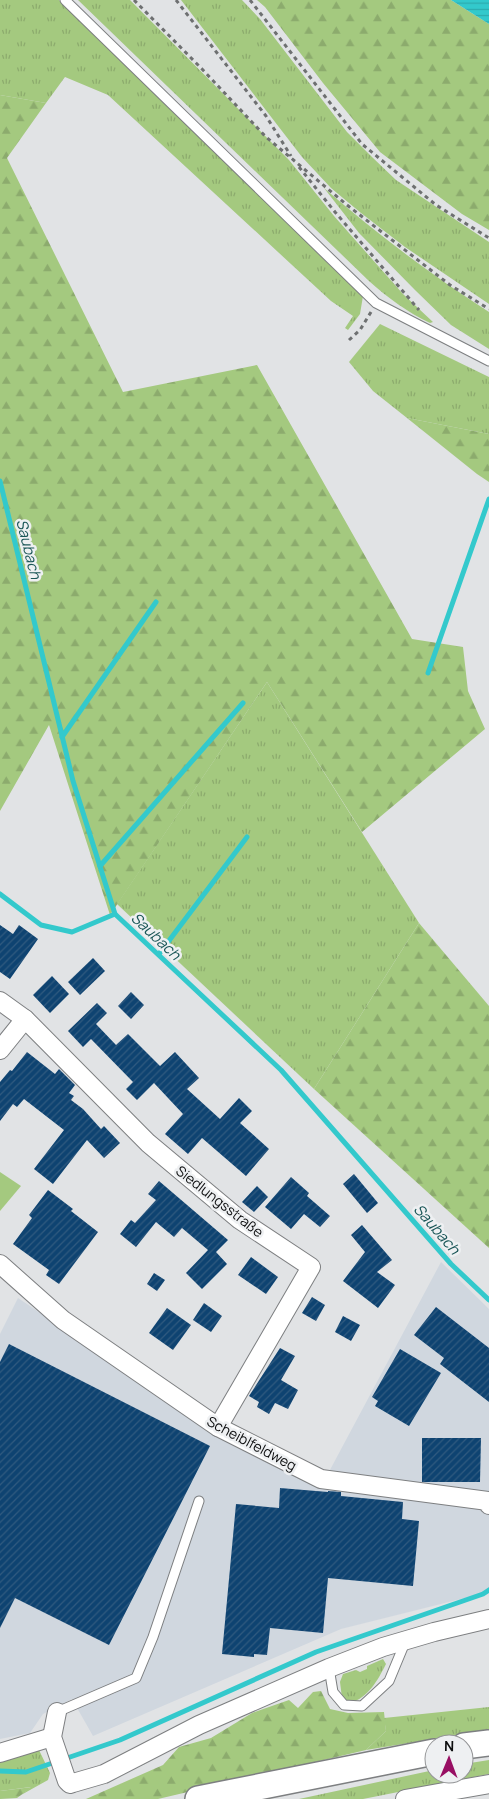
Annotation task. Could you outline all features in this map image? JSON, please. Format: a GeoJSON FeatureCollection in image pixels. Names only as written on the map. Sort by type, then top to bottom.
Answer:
{"type":"FeatureCollection","features":[{"type":"Feature","properties":{"kind":"main road"},"geometry":{"type":"LineString","coordinates":[[474,1745],[489,1743]]}},
{"type":"Feature","properties":{"kind":"main road"},"geometry":{"type":"LineString","coordinates":[[198,1799],[424,1754]]}},
{"type":"Feature","properties":{"kind":"street","name":"Siedlungsstraße"},"geometry":{"type":"LineString","coordinates":[[0,1001],[25,1019],[148,1143],[240,1220],[311,1267],[218,1427]]}},
{"type":"Feature","properties":{"kind":"street"},"geometry":{"type":"LineString","coordinates":[[0,1050],[25,1019]]}},
{"type":"Feature","properties":{"kind":"street","name":"Scheiblfeldweg"},"geometry":{"type":"LineString","coordinates":[[0,1264],[63,1320],[218,1427],[321,1478],[489,1499],[489,1505]]}},
{"type":"Feature","properties":{"kind":"street"},"geometry":{"type":"LineString","coordinates":[[57,1712],[52,1737],[70,1784],[104,1774],[199,1725],[329,1668],[406,1640],[489,1619]]}},
{"type":"Feature","properties":{"kind":"street"},"geometry":{"type":"LineString","coordinates":[[0,1752],[52,1737]]}},
{"type":"Feature","properties":{"kind":"street"},"geometry":{"type":"LineString","coordinates":[[405,1799],[489,1784]]}},
{"type":"Feature","properties":{"kind":"lane"},"geometry":{"type":"LineString","coordinates":[[65,0],[376,303],[489,361]]}},
{"type":"Feature","properties":{"kind":"lane"},"geometry":{"type":"LineString","coordinates":[[57,1712],[136,1678],[153,1636],[199,1501]]}},
{"type":"Feature","properties":{"kind":"lane"},"geometry":{"type":"LineString","coordinates":[[329,1668],[333,1692],[344,1704],[362,1706],[389,1681],[406,1640]]}},
{"type":"Feature","properties":{"kind":"path"},"geometry":{"type":"LineString","coordinates":[[134,0],[266,137],[347,205],[450,285],[489,309]]}},
{"type":"Feature","properties":{"kind":"path"},"geometry":{"type":"LineString","coordinates":[[176,0],[266,116],[294,160],[335,212],[422,313]]}},
{"type":"Feature","properties":{"kind":"path"},"geometry":{"type":"LineString","coordinates":[[250,0],[362,144],[436,205],[489,238]]}},
{"type":"Feature","properties":{"kind":"path"},"geometry":{"type":"LineString","coordinates":[[349,340],[360,330],[376,303]]}},
{"type":"Feature","properties":{"kind":"shaded area"},"geometry":{"type":"Polygon","coordinates":[[[441,1262],[489,1309],[489,1592],[341,1629],[93,1736],[72,1699],[43,1714],[30,1733],[0,1739],[0,1334],[18,1298],[162,1395],[323,1483],[441,1262]]]}},
{"type":"Feature","properties":{"kind":"green space"},"geometry":{"type":"Polygon","coordinates":[[[0,0],[59,0],[363,296],[360,314],[348,330],[345,328],[353,316],[331,301],[108,95],[65,77],[46,103],[0,95],[0,0]]]}},
{"type":"Feature","properties":{"kind":"green space"},"geometry":{"type":"Polygon","coordinates":[[[78,0],[130,0],[289,160],[334,216],[403,294],[433,322],[430,323],[406,309],[369,281],[78,0]]]}},
{"type":"Feature","properties":{"kind":"green space"},"geometry":{"type":"Polygon","coordinates":[[[181,0],[242,0],[260,19],[347,132],[372,157],[396,180],[489,242],[489,304],[405,247],[331,188],[302,157],[181,0]]]}},
{"type":"Feature","properties":{"kind":"green space"},"geometry":{"type":"Polygon","coordinates":[[[257,0],[451,0],[489,24],[489,230],[462,214],[380,152],[323,83],[265,7],[257,0]]]}},
{"type":"Feature","properties":{"kind":"green space"},"geometry":{"type":"Polygon","coordinates":[[[0,95],[46,103],[7,158],[123,392],[257,365],[412,639],[463,647],[468,691],[485,729],[362,832],[267,682],[110,915],[49,725],[0,811],[0,95]]]}},
{"type":"Feature","properties":{"kind":"green space"},"geometry":{"type":"Polygon","coordinates":[[[324,188],[404,253],[489,312],[489,349],[451,325],[415,290],[359,233],[324,188]]]}},
{"type":"Feature","properties":{"kind":"green space"},"geometry":{"type":"Polygon","coordinates":[[[380,324],[489,377],[489,434],[407,418],[373,391],[349,362],[380,324]]]}},
{"type":"Feature","properties":{"kind":"green space"},"geometry":{"type":"Polygon","coordinates":[[[407,418],[489,434],[489,482],[477,474],[407,418]]]}},
{"type":"Feature","properties":{"kind":"green space"},"geometry":{"type":"Polygon","coordinates":[[[267,682],[419,923],[314,1089],[117,904],[267,682]]]}},
{"type":"Feature","properties":{"kind":"green space"},"geometry":{"type":"Polygon","coordinates":[[[419,923],[489,1006],[489,1248],[314,1089],[419,923]]]}},
{"type":"Feature","properties":{"kind":"green space"},"geometry":{"type":"Polygon","coordinates":[[[0,1172],[21,1186],[0,1211],[0,1172]]]}},
{"type":"Feature","properties":{"kind":"green space"},"geometry":{"type":"Polygon","coordinates":[[[383,1659],[386,1664],[367,1693],[350,1703],[342,1698],[340,1682],[343,1674],[356,1670],[360,1672],[367,1669],[367,1666],[383,1659]]]}},
{"type":"Feature","properties":{"kind":"green space"},"geometry":{"type":"Polygon","coordinates":[[[321,1691],[330,1709],[348,1713],[384,1712],[386,1731],[366,1750],[158,1799],[86,1799],[163,1765],[179,1747],[211,1738],[252,1713],[289,1700],[298,1708],[313,1692],[321,1691]]]}},
{"type":"Feature","properties":{"kind":"green space"},"geometry":{"type":"Polygon","coordinates":[[[489,1707],[489,1730],[464,1734],[424,1734],[424,1741],[366,1750],[386,1731],[384,1718],[489,1707]]]}},
{"type":"Feature","properties":{"kind":"green space"},"geometry":{"type":"Polygon","coordinates":[[[39,1750],[50,1773],[48,1780],[21,1795],[31,1787],[0,1791],[0,1756],[39,1750]]]}},
{"type":"Feature","properties":{"kind":"green space"},"geometry":{"type":"Polygon","coordinates":[[[489,1760],[489,1774],[474,1777],[474,1762],[489,1760]]]}},
{"type":"Feature","properties":{"kind":"green space"},"geometry":{"type":"Polygon","coordinates":[[[424,1772],[424,1784],[439,1784],[363,1799],[299,1799],[424,1772]]]}},
{"type":"Feature","properties":{"kind":"green space"},"geometry":{"type":"Polygon","coordinates":[[[32,1787],[17,1798],[0,1799],[0,1791],[32,1787]]]}},
{"type":"Feature","properties":{"kind":"water"},"geometry":{"type":"Polygon","coordinates":[[[451,0],[489,0],[489,24],[451,0]]]}},
{"type":"Feature","properties":{"kind":"building"},"geometry":{"type":"Polygon","coordinates":[[[0,925],[13,934],[19,925],[38,939],[10,979],[0,972],[0,925]]]}},
{"type":"Feature","properties":{"kind":"building"},"geometry":{"type":"Polygon","coordinates":[[[93,958],[105,971],[80,995],[68,982],[93,958]]]}},
{"type":"Feature","properties":{"kind":"building"},"geometry":{"type":"Polygon","coordinates":[[[52,976],[69,994],[50,1013],[33,995],[52,976]]]}},
{"type":"Feature","properties":{"kind":"building"},"geometry":{"type":"Polygon","coordinates":[[[131,992],[144,1005],[131,1019],[118,1006],[131,992]]]}},
{"type":"Feature","properties":{"kind":"building"},"geometry":{"type":"Polygon","coordinates":[[[97,1003],[107,1013],[96,1024],[116,1045],[128,1034],[160,1066],[175,1052],[199,1078],[187,1089],[220,1119],[239,1098],[252,1111],[240,1123],[269,1149],[246,1176],[202,1138],[188,1154],[165,1134],[183,1114],[154,1083],[137,1100],[126,1089],[133,1082],[91,1039],[83,1047],[68,1031],[97,1003]]]}},
{"type":"Feature","properties":{"kind":"building"},"geometry":{"type":"Polygon","coordinates":[[[27,1052],[55,1074],[59,1069],[75,1085],[69,1093],[74,1096],[71,1100],[83,1109],[101,1129],[104,1126],[120,1143],[104,1158],[87,1140],[53,1184],[34,1169],[64,1130],[24,1099],[17,1107],[13,1104],[0,1121],[0,1082],[10,1070],[12,1071],[27,1052]]]}},
{"type":"Feature","properties":{"kind":"building"},"geometry":{"type":"Polygon","coordinates":[[[354,1174],[378,1203],[367,1213],[343,1184],[354,1174]]]}},
{"type":"Feature","properties":{"kind":"building"},"geometry":{"type":"Polygon","coordinates":[[[291,1177],[309,1193],[307,1196],[330,1216],[320,1227],[304,1214],[291,1229],[265,1207],[291,1177]]]}},
{"type":"Feature","properties":{"kind":"building"},"geometry":{"type":"Polygon","coordinates":[[[159,1181],[228,1240],[216,1252],[227,1264],[202,1289],[186,1273],[208,1250],[182,1228],[174,1237],[156,1222],[136,1247],[120,1234],[131,1220],[135,1223],[156,1200],[148,1194],[159,1181]]]}},
{"type":"Feature","properties":{"kind":"building"},"geometry":{"type":"Polygon","coordinates":[[[257,1186],[268,1197],[254,1212],[242,1202],[257,1186]]]}},
{"type":"Feature","properties":{"kind":"building"},"geometry":{"type":"Polygon","coordinates":[[[48,1190],[73,1209],[71,1211],[98,1232],[59,1284],[46,1275],[49,1270],[13,1244],[32,1218],[29,1215],[48,1190]]]}},
{"type":"Feature","properties":{"kind":"building"},"geometry":{"type":"Polygon","coordinates":[[[362,1225],[392,1260],[377,1272],[395,1285],[378,1308],[343,1281],[365,1252],[351,1235],[362,1225]]]}},
{"type":"Feature","properties":{"kind":"building"},"geometry":{"type":"Polygon","coordinates":[[[251,1257],[278,1277],[266,1294],[238,1275],[251,1257]]]}},
{"type":"Feature","properties":{"kind":"building"},"geometry":{"type":"Polygon","coordinates":[[[154,1273],[165,1280],[157,1291],[147,1284],[154,1273]]]}},
{"type":"Feature","properties":{"kind":"building"},"geometry":{"type":"Polygon","coordinates":[[[312,1297],[325,1305],[316,1321],[302,1313],[312,1297]]]}},
{"type":"Feature","properties":{"kind":"building"},"geometry":{"type":"Polygon","coordinates":[[[204,1303],[222,1316],[211,1332],[193,1320],[204,1303]]]}},
{"type":"Feature","properties":{"kind":"building"},"geometry":{"type":"Polygon","coordinates":[[[436,1307],[489,1348],[489,1402],[440,1364],[444,1358],[414,1335],[436,1307]]]}},
{"type":"Feature","properties":{"kind":"building"},"geometry":{"type":"Polygon","coordinates":[[[167,1308],[191,1325],[173,1350],[149,1333],[167,1308]]]}},
{"type":"Feature","properties":{"kind":"building"},"geometry":{"type":"Polygon","coordinates":[[[343,1316],[360,1325],[351,1341],[335,1332],[343,1316]]]}},
{"type":"Feature","properties":{"kind":"building"},"geometry":{"type":"Polygon","coordinates":[[[9,1344],[210,1446],[109,1645],[15,1598],[0,1628],[0,1362],[9,1344]]]}},
{"type":"Feature","properties":{"kind":"building"},"geometry":{"type":"Polygon","coordinates":[[[280,1348],[295,1356],[281,1380],[298,1390],[288,1409],[275,1403],[269,1414],[257,1407],[259,1402],[249,1396],[280,1348]]]}},
{"type":"Feature","properties":{"kind":"building"},"geometry":{"type":"Polygon","coordinates":[[[400,1349],[441,1373],[409,1426],[375,1406],[378,1401],[372,1397],[400,1349]]]}},
{"type":"Feature","properties":{"kind":"building"},"geometry":{"type":"Polygon","coordinates":[[[422,1438],[481,1438],[480,1482],[422,1482],[422,1438]]]}},
{"type":"Feature","properties":{"kind":"building"},"geometry":{"type":"Polygon","coordinates":[[[280,1488],[341,1492],[341,1496],[403,1502],[402,1519],[419,1521],[413,1586],[328,1578],[323,1633],[270,1628],[267,1655],[254,1654],[254,1657],[222,1654],[236,1504],[279,1508],[280,1488]]]}},
{"type":"Feature","properties":{"kind":"waterway","name":"Saubach"},"geometry":{"type":"LineString","coordinates":[[0,481],[73,781],[115,914],[281,1070],[451,1264],[489,1300]]}},
{"type":"Feature","properties":{"kind":"waterway"},"geometry":{"type":"LineString","coordinates":[[428,673],[489,499]]}},
{"type":"Feature","properties":{"kind":"waterway"},"geometry":{"type":"LineString","coordinates":[[62,737],[156,602]]}},
{"type":"Feature","properties":{"kind":"waterway"},"geometry":{"type":"LineString","coordinates":[[100,866],[243,703]]}},
{"type":"Feature","properties":{"kind":"waterway"},"geometry":{"type":"LineString","coordinates":[[159,954],[247,837]]}},
{"type":"Feature","properties":{"kind":"waterway"},"geometry":{"type":"LineString","coordinates":[[0,894],[41,925],[72,932],[115,914]]}},
{"type":"Feature","properties":{"kind":"waterway"},"geometry":{"type":"LineString","coordinates":[[0,1771],[26,1772],[120,1740],[316,1652],[483,1594],[489,1590]]}}]}
